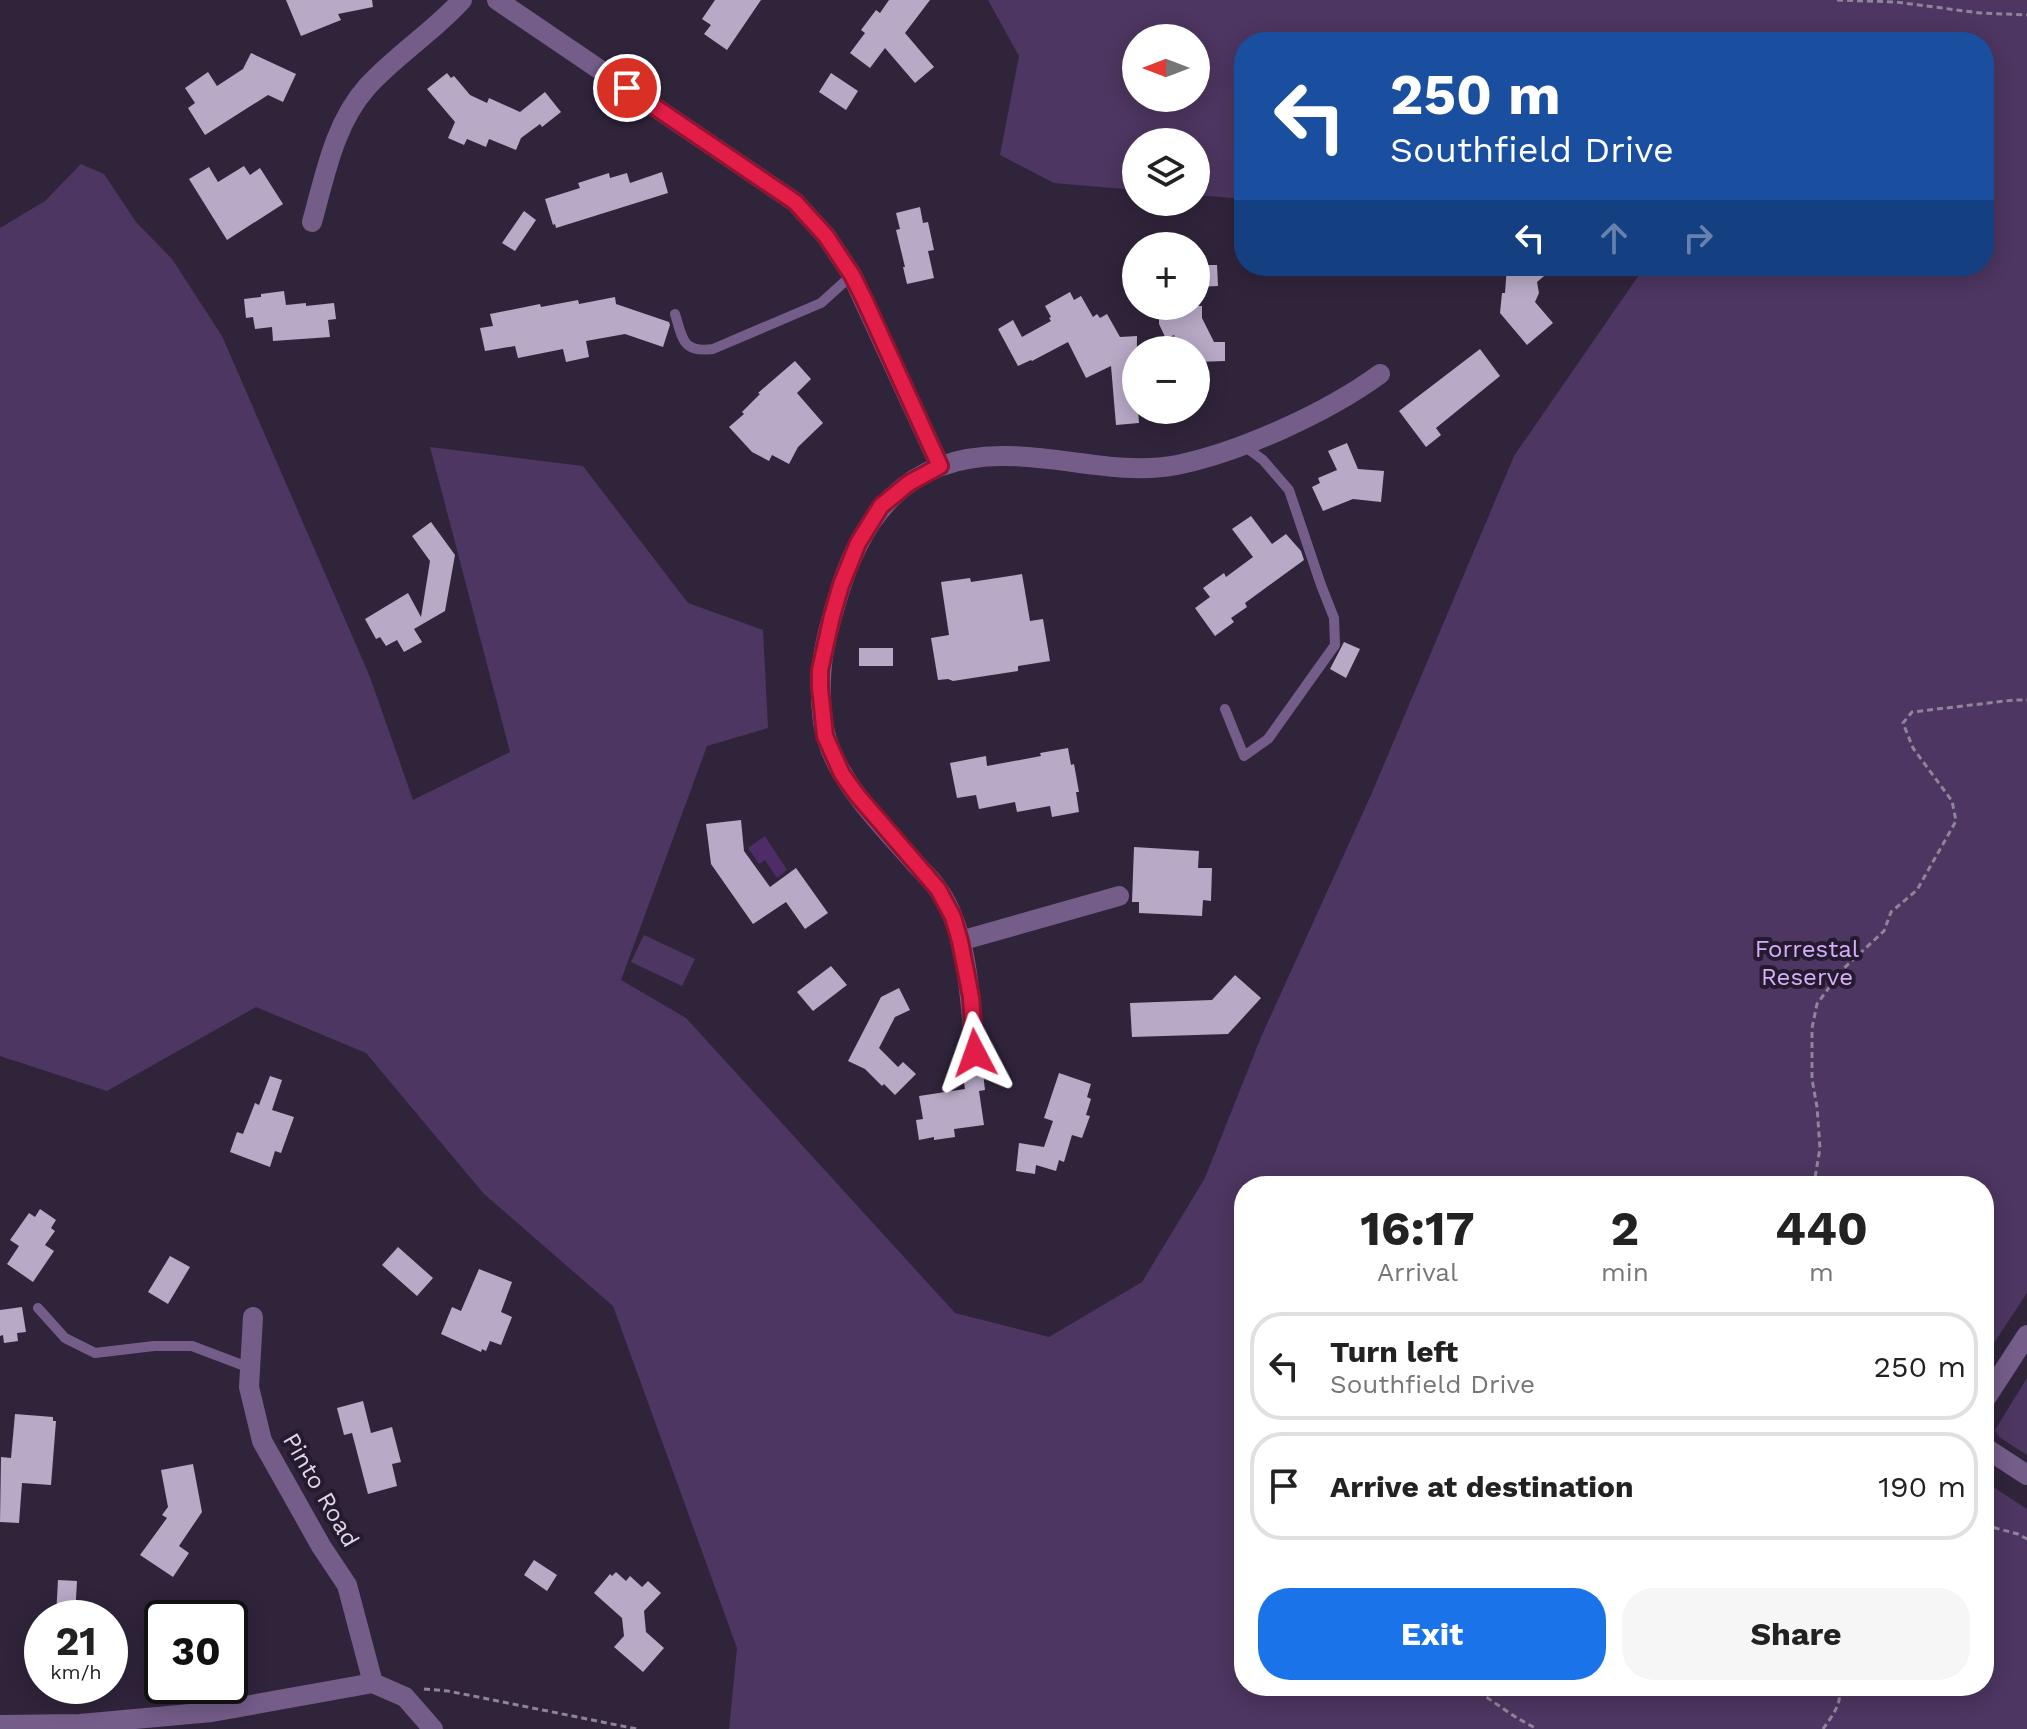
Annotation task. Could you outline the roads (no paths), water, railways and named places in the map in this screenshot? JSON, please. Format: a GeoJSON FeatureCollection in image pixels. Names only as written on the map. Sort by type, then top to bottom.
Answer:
{"type":"FeatureCollection","features":[{"type":"Feature","properties":{"kind":"street"},"geometry":{"type":"LineString","coordinates":[[312,222],[338,135],[350,110],[387,67],[462,0]]}},
{"type":"Feature","properties":{"kind":"street"},"geometry":{"type":"LineString","coordinates":[[497,0],[795,202],[826,236],[852,275],[940,466]]}},
{"type":"Feature","properties":{"kind":"street"},"geometry":{"type":"LineString","coordinates":[[975,1053],[971,997],[953,917],[938,889],[842,774],[825,736],[820,670],[841,585],[858,543],[881,506],[909,483],[940,466],[1001,456],[1096,465],[1177,465],[1243,445],[1354,393],[1380,374]]}},
{"type":"Feature","properties":{"kind":"street"},"geometry":{"type":"LineString","coordinates":[[960,941],[1119,896]]}},
{"type":"Feature","properties":{"kind":"street","name":"Pinto Road"},"geometry":{"type":"LineString","coordinates":[[253,1317],[249,1387],[262,1441],[321,1546],[347,1585],[373,1683]]}},
{"type":"Feature","properties":{"kind":"street"},"geometry":{"type":"LineString","coordinates":[[1994,1386],[2027,1335]]}},
{"type":"Feature","properties":{"kind":"street"},"geometry":{"type":"LineString","coordinates":[[1994,1454],[2027,1475]]}},
{"type":"Feature","properties":{"kind":"street"},"geometry":{"type":"LineString","coordinates":[[0,1725],[81,1726],[212,1712],[373,1683],[405,1697],[433,1729]]}},
{"type":"Feature","properties":{"kind":"lane"},"geometry":{"type":"LineString","coordinates":[[675,314],[685,344],[701,351],[713,349],[821,303],[852,275]]}},
{"type":"Feature","properties":{"kind":"lane"},"geometry":{"type":"LineString","coordinates":[[1225,709],[1244,756],[1268,739],[1335,645],[1334,618],[1289,490],[1263,460],[1243,445]]}},
{"type":"Feature","properties":{"kind":"lane"},"geometry":{"type":"LineString","coordinates":[[38,1308],[65,1338],[95,1353],[154,1346],[192,1346],[250,1368]]}},
{"type":"Feature","properties":{"kind":"park label","name":"Forrestal Reserve"},"geometry":{"type":"Point","coordinates":[1807,963]}}]}
